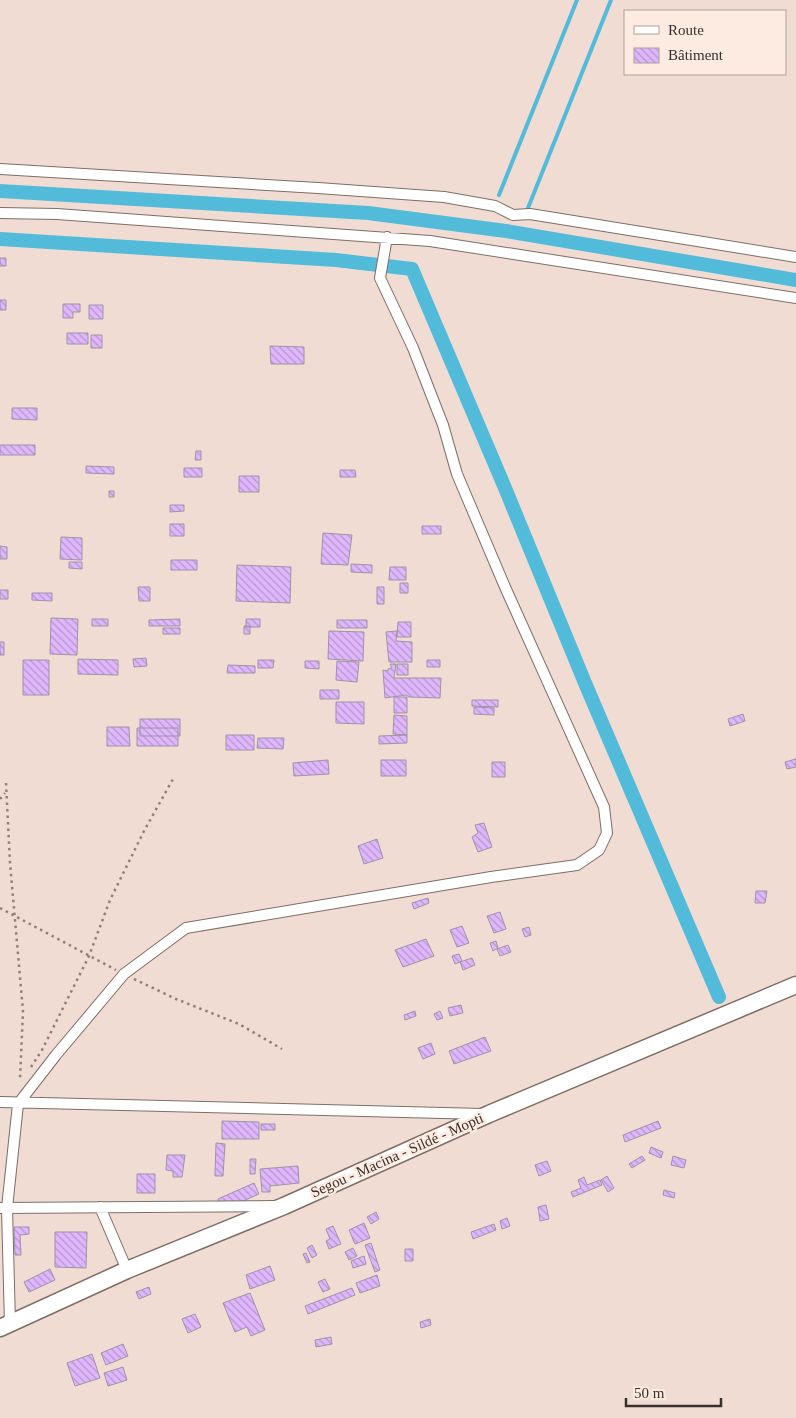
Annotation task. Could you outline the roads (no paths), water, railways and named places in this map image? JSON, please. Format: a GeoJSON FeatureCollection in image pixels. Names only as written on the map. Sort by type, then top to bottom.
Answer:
{"type":"FeatureCollection","features":[{"type":"Feature","properties":{"kind":"main road","name":"Segou - Macina - Sildé - Mopti"},"geometry":{"type":"LineString","coordinates":[[5,1326],[127,1270],[284,1206],[489,1114],[796,985]]}},
{"type":"Feature","properties":{"kind":"street"},"geometry":{"type":"LineString","coordinates":[[0,169],[444,197],[495,206],[513,215],[530,214],[796,257]]}},
{"type":"Feature","properties":{"kind":"street"},"geometry":{"type":"LineString","coordinates":[[0,213],[57,214],[430,241],[796,298]]}},
{"type":"Feature","properties":{"kind":"street"},"geometry":{"type":"LineString","coordinates":[[5,1326],[4,1208],[18,1104],[56,1055],[124,974],[186,928],[481,879],[577,866],[599,850],[607,833],[604,807],[504,587],[457,474],[443,425],[413,348],[380,278],[387,237]]}},
{"type":"Feature","properties":{"kind":"street"},"geometry":{"type":"LineString","coordinates":[[0,1102],[18,1104],[489,1114]]}},
{"type":"Feature","properties":{"kind":"street"},"geometry":{"type":"LineString","coordinates":[[4,1208],[284,1206]]}},
{"type":"Feature","properties":{"kind":"street"},"geometry":{"type":"LineString","coordinates":[[100,1207],[127,1270]]}},
{"type":"Feature","properties":{"kind":"waterway"},"geometry":{"type":"LineString","coordinates":[[499,195],[577,0]]}},
{"type":"Feature","properties":{"kind":"waterway"},"geometry":{"type":"LineString","coordinates":[[528,208],[611,0]]}},
{"type":"Feature","properties":{"kind":"waterway"},"geometry":{"type":"LineString","coordinates":[[0,191],[368,213],[506,231],[796,280]]}},
{"type":"Feature","properties":{"kind":"waterway"},"geometry":{"type":"LineString","coordinates":[[0,239],[336,260],[412,269],[719,997]]}}]}
